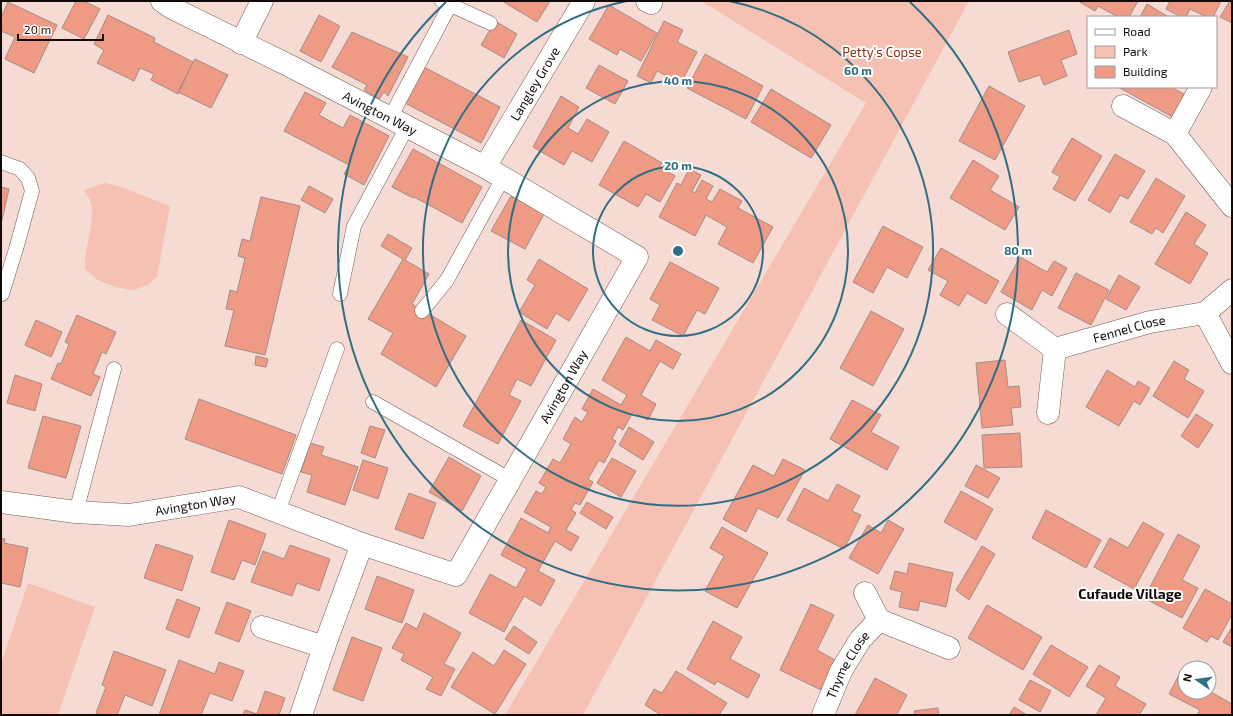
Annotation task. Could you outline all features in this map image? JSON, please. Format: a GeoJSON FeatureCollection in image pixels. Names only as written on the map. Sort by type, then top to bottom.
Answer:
{"type":"FeatureCollection","features":[{"type":"Feature","properties":{"kind":"street","name":"Avington Way"},"geometry":{"type":"LineString","coordinates":[[1,502],[76,512],[129,515],[238,497],[362,544],[456,575],[637,257],[494,172],[288,65],[172,8],[162,1]]}},
{"type":"Feature","properties":{"kind":"street"},"geometry":{"type":"LineString","coordinates":[[241,43],[262,1]]}},
{"type":"Feature","properties":{"kind":"street","name":"Langley Grove"},"geometry":{"type":"LineString","coordinates":[[494,172],[584,1]]}},
{"type":"Feature","properties":{"kind":"street"},"geometry":{"type":"LineString","coordinates":[[1175,134],[1200,88]]}},
{"type":"Feature","properties":{"kind":"street"},"geometry":{"type":"LineString","coordinates":[[1123,106],[1175,134],[1232,206]]}},
{"type":"Feature","properties":{"kind":"street"},"geometry":{"type":"LineString","coordinates":[[1232,290],[1205,313],[1232,363]]}},
{"type":"Feature","properties":{"kind":"street","name":"Fennel Close"},"geometry":{"type":"LineString","coordinates":[[1055,349],[1150,322],[1205,313]]}},
{"type":"Feature","properties":{"kind":"street"},"geometry":{"type":"LineString","coordinates":[[1007,314],[1055,349],[1048,413]]}},
{"type":"Feature","properties":{"kind":"street"},"geometry":{"type":"LineString","coordinates":[[300,715],[362,544]]}},
{"type":"Feature","properties":{"kind":"street","name":"Thyme Close"},"geometry":{"type":"LineString","coordinates":[[865,593],[879,620],[949,648]]}},
{"type":"Feature","properties":{"kind":"street","name":"Thyme Close"},"geometry":{"type":"LineString","coordinates":[[823,715],[840,671],[860,640],[879,620]]}},
{"type":"Feature","properties":{"kind":"street"},"geometry":{"type":"LineString","coordinates":[[262,627],[324,647]]}},
{"type":"Feature","properties":{"kind":"lane"},"geometry":{"type":"LineString","coordinates":[[340,294],[354,226],[399,122],[446,3],[490,23]]}},
{"type":"Feature","properties":{"kind":"lane"},"geometry":{"type":"LineString","coordinates":[[1,162],[20,169],[28,178],[32,191],[2,294]]}},
{"type":"Feature","properties":{"kind":"lane"},"geometry":{"type":"LineString","coordinates":[[422,312],[447,280],[494,172]]}},
{"type":"Feature","properties":{"kind":"lane"},"geometry":{"type":"LineString","coordinates":[[278,512],[337,349]]}},
{"type":"Feature","properties":{"kind":"lane"},"geometry":{"type":"LineString","coordinates":[[76,512],[114,369]]}},
{"type":"Feature","properties":{"kind":"lane"},"geometry":{"type":"LineString","coordinates":[[373,402],[510,480]]}},
{"type":"Feature","properties":{"kind":"green space","name":"Petty's Copse"},"geometry":{"type":"Polygon","coordinates":[[[701,1],[969,1],[583,715],[505,715],[866,103],[701,1]]]}},
{"type":"Feature","properties":{"kind":"green space"},"geometry":{"type":"Polygon","coordinates":[[[105,183],[124,188],[170,206],[157,277],[148,285],[134,290],[119,288],[99,281],[85,269],[92,211],[90,201],[84,190],[105,183]]]}},
{"type":"Feature","properties":{"kind":"green space"},"geometry":{"type":"Polygon","coordinates":[[[28,583],[95,607],[58,715],[1,715],[1,664],[28,583]]]}},
{"type":"Feature","properties":{"kind":"building"},"geometry":{"type":"Polygon","coordinates":[[[76,1],[84,1],[100,9],[84,39],[62,28],[76,1]]]}},
{"type":"Feature","properties":{"kind":"building"},"geometry":{"type":"Polygon","coordinates":[[[502,1],[550,1],[537,22],[502,1]]]}},
{"type":"Feature","properties":{"kind":"building"},"geometry":{"type":"Polygon","coordinates":[[[1078,1],[1138,1],[1130,16],[1116,16],[1098,6],[1095,11],[1078,1]]]}},
{"type":"Feature","properties":{"kind":"building"},"geometry":{"type":"Polygon","coordinates":[[[1170,1],[1221,1],[1214,16],[1205,16],[1190,9],[1186,16],[1179,16],[1166,9],[1170,1]]]}},
{"type":"Feature","properties":{"kind":"building"},"geometry":{"type":"Polygon","coordinates":[[[1230,1],[1232,1],[1232,23],[1220,17],[1230,1]]]}},
{"type":"Feature","properties":{"kind":"building"},"geometry":{"type":"Polygon","coordinates":[[[8,2],[57,25],[34,73],[5,59],[15,37],[1,31],[1,17],[8,2]]]}},
{"type":"Feature","properties":{"kind":"building"},"geometry":{"type":"Polygon","coordinates":[[[1147,4],[1167,16],[1141,16],[1147,4]]]}},
{"type":"Feature","properties":{"kind":"building"},"geometry":{"type":"Polygon","coordinates":[[[609,5],[657,33],[641,61],[620,49],[617,55],[589,39],[609,5]]]}},
{"type":"Feature","properties":{"kind":"building"},"geometry":{"type":"Polygon","coordinates":[[[108,15],[155,38],[154,42],[193,62],[178,94],[151,80],[154,74],[140,68],[134,81],[97,63],[104,50],[94,44],[108,15]]]}},
{"type":"Feature","properties":{"kind":"building"},"geometry":{"type":"Polygon","coordinates":[[[319,15],[340,26],[321,62],[300,51],[319,15]]]}},
{"type":"Feature","properties":{"kind":"building"},"geometry":{"type":"Polygon","coordinates":[[[495,21],[517,34],[504,58],[481,45],[495,21]]]}},
{"type":"Feature","properties":{"kind":"building"},"geometry":{"type":"Polygon","coordinates":[[[664,21],[683,30],[677,42],[697,52],[681,83],[657,71],[651,83],[637,76],[664,21]]]}},
{"type":"Feature","properties":{"kind":"building"},"geometry":{"type":"Polygon","coordinates":[[[1069,30],[1077,54],[1061,60],[1067,76],[1044,85],[1040,75],[1019,82],[1008,52],[1069,30]]]}},
{"type":"Feature","properties":{"kind":"building"},"geometry":{"type":"Polygon","coordinates":[[[352,32],[408,57],[388,96],[384,92],[379,99],[364,90],[367,85],[332,67],[352,32]]]}},
{"type":"Feature","properties":{"kind":"building"},"geometry":{"type":"Polygon","coordinates":[[[705,54],[763,86],[746,119],[687,88],[705,54]]]}},
{"type":"Feature","properties":{"kind":"building"},"geometry":{"type":"Polygon","coordinates":[[[195,59],[228,75],[211,108],[178,92],[195,59]]]}},
{"type":"Feature","properties":{"kind":"building"},"geometry":{"type":"Polygon","coordinates":[[[599,65],[628,81],[615,104],[586,88],[599,65]]]}},
{"type":"Feature","properties":{"kind":"building"},"geometry":{"type":"Polygon","coordinates":[[[424,67],[500,107],[481,143],[405,103],[424,67]]]}},
{"type":"Feature","properties":{"kind":"building"},"geometry":{"type":"Polygon","coordinates":[[[989,86],[1025,106],[995,160],[959,141],[989,86]]]}},
{"type":"Feature","properties":{"kind":"building"},"geometry":{"type":"Polygon","coordinates":[[[1120,88],[1173,88],[1191,98],[1178,120],[1120,88]]]}},
{"type":"Feature","properties":{"kind":"building"},"geometry":{"type":"Polygon","coordinates":[[[771,89],[831,125],[811,158],[751,122],[771,89]]]}},
{"type":"Feature","properties":{"kind":"building"},"geometry":{"type":"Polygon","coordinates":[[[305,92],[326,103],[319,115],[343,128],[350,115],[389,136],[364,185],[344,174],[349,165],[284,131],[305,92]]]}},
{"type":"Feature","properties":{"kind":"building"},"geometry":{"type":"Polygon","coordinates":[[[561,96],[579,107],[568,128],[578,134],[587,119],[609,132],[592,162],[572,151],[564,165],[533,147],[561,96]]]}},
{"type":"Feature","properties":{"kind":"building"},"geometry":{"type":"Polygon","coordinates":[[[1072,138],[1102,156],[1075,201],[1053,189],[1060,177],[1052,172],[1072,138]]]}},
{"type":"Feature","properties":{"kind":"building"},"geometry":{"type":"Polygon","coordinates":[[[624,141],[662,163],[659,167],[675,176],[660,202],[646,194],[638,207],[599,185],[624,141]]]}},
{"type":"Feature","properties":{"kind":"building"},"geometry":{"type":"Polygon","coordinates":[[[413,149],[482,187],[462,223],[392,187],[413,149]]]}},
{"type":"Feature","properties":{"kind":"building"},"geometry":{"type":"Polygon","coordinates":[[[1115,154],[1145,171],[1128,199],[1120,195],[1110,213],[1088,200],[1115,154]]]}},
{"type":"Feature","properties":{"kind":"building"},"geometry":{"type":"Polygon","coordinates":[[[973,160],[999,176],[990,190],[1019,207],[1005,230],[950,198],[973,160]]]}},
{"type":"Feature","properties":{"kind":"building"},"geometry":{"type":"Polygon","coordinates":[[[689,169],[701,175],[692,191],[695,193],[702,180],[713,186],[706,199],[712,202],[720,189],[742,201],[738,208],[773,227],[753,263],[718,244],[727,227],[706,215],[695,236],[659,217],[677,183],[681,185],[689,169]]]}},
{"type":"Feature","properties":{"kind":"building"},"geometry":{"type":"Polygon","coordinates":[[[1156,178],[1185,196],[1163,233],[1156,228],[1152,234],[1130,222],[1156,178]]]}},
{"type":"Feature","properties":{"kind":"building"},"geometry":{"type":"Polygon","coordinates":[[[309,186],[333,199],[325,213],[301,200],[309,186]]]}},
{"type":"Feature","properties":{"kind":"building"},"geometry":{"type":"Polygon","coordinates":[[[1,187],[9,189],[1,224],[1,187]]]}},
{"type":"Feature","properties":{"kind":"building"},"geometry":{"type":"Polygon","coordinates":[[[511,196],[544,214],[525,249],[491,231],[511,196]]]}},
{"type":"Feature","properties":{"kind":"building"},"geometry":{"type":"Polygon","coordinates":[[[261,197],[300,206],[265,355],[225,346],[234,310],[226,309],[230,290],[237,292],[245,258],[238,256],[242,239],[250,241],[261,197]]]}},
{"type":"Feature","properties":{"kind":"building"},"geometry":{"type":"Polygon","coordinates":[[[1186,212],[1206,225],[1194,244],[1208,253],[1190,284],[1155,264],[1186,212]]]}},
{"type":"Feature","properties":{"kind":"building"},"geometry":{"type":"Polygon","coordinates":[[[883,226],[923,247],[907,278],[887,267],[873,293],[853,282],[883,226]]]}},
{"type":"Feature","properties":{"kind":"building"},"geometry":{"type":"Polygon","coordinates":[[[388,234],[412,248],[405,260],[429,274],[412,304],[466,336],[436,387],[381,354],[393,333],[368,319],[403,259],[381,246],[388,234]]]}},
{"type":"Feature","properties":{"kind":"building"},"geometry":{"type":"Polygon","coordinates":[[[941,248],[999,281],[986,304],[967,293],[959,306],[940,295],[948,281],[928,270],[941,248]]]}},
{"type":"Feature","properties":{"kind":"building"},"geometry":{"type":"Polygon","coordinates":[[[1020,257],[1047,272],[1054,261],[1067,268],[1052,296],[1042,290],[1032,310],[1001,292],[1020,257]]]}},
{"type":"Feature","properties":{"kind":"building"},"geometry":{"type":"Polygon","coordinates":[[[539,259],[588,289],[569,321],[556,313],[547,329],[519,312],[535,285],[527,280],[539,259]]]}},
{"type":"Feature","properties":{"kind":"building"},"geometry":{"type":"Polygon","coordinates":[[[670,262],[719,288],[705,314],[697,310],[683,336],[652,320],[660,305],[650,299],[670,262]]]}},
{"type":"Feature","properties":{"kind":"building"},"geometry":{"type":"Polygon","coordinates":[[[1076,273],[1109,290],[1091,325],[1058,308],[1076,273]]]}},
{"type":"Feature","properties":{"kind":"building"},"geometry":{"type":"Polygon","coordinates":[[[1119,275],[1140,287],[1126,310],[1106,299],[1119,275]]]}},
{"type":"Feature","properties":{"kind":"building"},"geometry":{"type":"Polygon","coordinates":[[[871,311],[904,329],[873,386],[840,368],[871,311]]]}},
{"type":"Feature","properties":{"kind":"building"},"geometry":{"type":"Polygon","coordinates":[[[77,315],[116,332],[106,354],[102,352],[93,374],[100,377],[91,396],[51,379],[58,363],[61,364],[69,344],[65,342],[77,315]]]}},
{"type":"Feature","properties":{"kind":"building"},"geometry":{"type":"Polygon","coordinates":[[[36,320],[62,332],[51,357],[25,345],[36,320]]]}},
{"type":"Feature","properties":{"kind":"building"},"geometry":{"type":"Polygon","coordinates":[[[521,320],[556,340],[531,386],[517,379],[509,395],[521,401],[498,444],[463,426],[521,320]]]}},
{"type":"Feature","properties":{"kind":"building"},"geometry":{"type":"Polygon","coordinates":[[[626,337],[650,351],[656,340],[681,354],[673,369],[660,361],[641,395],[656,404],[648,420],[633,412],[623,430],[618,427],[612,439],[616,441],[604,463],[599,460],[588,479],[593,482],[580,505],[575,503],[571,510],[576,513],[566,530],[579,537],[571,551],[555,541],[538,571],[555,580],[541,606],[524,596],[504,632],[469,613],[490,574],[516,588],[527,569],[501,555],[521,518],[548,533],[551,527],[524,512],[536,491],[542,494],[546,487],[539,483],[553,459],[560,463],[571,444],[563,439],[575,417],[582,422],[588,412],[582,409],[593,389],[621,405],[627,395],[602,380],[626,337]]]}},
{"type":"Feature","properties":{"kind":"building"},"geometry":{"type":"Polygon","coordinates":[[[256,356],[268,359],[266,367],[255,365],[256,356]]]}},
{"type":"Feature","properties":{"kind":"building"},"geometry":{"type":"Polygon","coordinates":[[[1005,360],[1008,387],[1019,386],[1021,407],[1011,408],[1013,425],[982,428],[976,363],[1005,360]]]}},
{"type":"Feature","properties":{"kind":"building"},"geometry":{"type":"Polygon","coordinates":[[[1174,361],[1189,370],[1184,379],[1204,391],[1188,418],[1153,396],[1174,361]]]}},
{"type":"Feature","properties":{"kind":"building"},"geometry":{"type":"Polygon","coordinates":[[[1107,370],[1135,387],[1138,381],[1150,388],[1140,405],[1134,401],[1119,426],[1086,407],[1107,370]]]}},
{"type":"Feature","properties":{"kind":"building"},"geometry":{"type":"Polygon","coordinates":[[[15,375],[42,384],[35,411],[7,403],[15,375]]]}},
{"type":"Feature","properties":{"kind":"building"},"geometry":{"type":"Polygon","coordinates":[[[199,399],[296,435],[282,474],[185,439],[199,399]]]}},
{"type":"Feature","properties":{"kind":"building"},"geometry":{"type":"Polygon","coordinates":[[[852,400],[881,415],[871,432],[899,447],[887,470],[830,439],[852,400]]]}},
{"type":"Feature","properties":{"kind":"building"},"geometry":{"type":"Polygon","coordinates":[[[1196,414],[1213,425],[1198,448],[1181,436],[1196,414]]]}},
{"type":"Feature","properties":{"kind":"building"},"geometry":{"type":"Polygon","coordinates":[[[43,416],[81,426],[66,478],[28,468],[43,416]]]}},
{"type":"Feature","properties":{"kind":"building"},"geometry":{"type":"Polygon","coordinates":[[[370,426],[385,430],[375,458],[361,453],[370,426]]]}},
{"type":"Feature","properties":{"kind":"building"},"geometry":{"type":"Polygon","coordinates":[[[629,427],[654,442],[643,460],[619,445],[629,427]]]}},
{"type":"Feature","properties":{"kind":"building"},"geometry":{"type":"Polygon","coordinates":[[[1020,433],[1022,467],[984,468],[982,435],[1020,433]]]}},
{"type":"Feature","properties":{"kind":"building"},"geometry":{"type":"Polygon","coordinates":[[[310,443],[324,447],[321,455],[358,467],[345,505],[307,492],[312,475],[301,472],[310,443]]]}},
{"type":"Feature","properties":{"kind":"building"},"geometry":{"type":"Polygon","coordinates":[[[449,457],[481,476],[462,511],[429,492],[449,457]]]}},
{"type":"Feature","properties":{"kind":"building"},"geometry":{"type":"Polygon","coordinates":[[[612,458],[636,471],[621,497],[597,483],[612,458]]]}},
{"type":"Feature","properties":{"kind":"building"},"geometry":{"type":"Polygon","coordinates":[[[783,459],[805,470],[778,518],[758,508],[746,532],[723,519],[753,465],[774,476],[783,459]]]}},
{"type":"Feature","properties":{"kind":"building"},"geometry":{"type":"Polygon","coordinates":[[[363,460],[388,468],[378,499],[353,490],[363,460]]]}},
{"type":"Feature","properties":{"kind":"building"},"geometry":{"type":"Polygon","coordinates":[[[976,465],[1000,478],[988,498],[965,486],[976,465]]]}},
{"type":"Feature","properties":{"kind":"building"},"geometry":{"type":"Polygon","coordinates":[[[837,484],[860,496],[852,511],[861,515],[844,549],[787,520],[804,488],[828,501],[837,484]]]}},
{"type":"Feature","properties":{"kind":"building"},"geometry":{"type":"Polygon","coordinates":[[[961,491],[993,509],[976,540],[944,522],[961,491]]]}},
{"type":"Feature","properties":{"kind":"building"},"geometry":{"type":"Polygon","coordinates":[[[409,493],[436,503],[423,539],[395,529],[409,493]]]}},
{"type":"Feature","properties":{"kind":"building"},"geometry":{"type":"Polygon","coordinates":[[[587,502],[613,517],[606,529],[580,513],[587,502]]]}},
{"type":"Feature","properties":{"kind":"building"},"geometry":{"type":"Polygon","coordinates":[[[1046,510],[1101,540],[1086,568],[1032,538],[1046,510]]]}},
{"type":"Feature","properties":{"kind":"building"},"geometry":{"type":"Polygon","coordinates":[[[229,520],[266,534],[255,565],[242,560],[234,580],[211,572],[229,520]]]}},
{"type":"Feature","properties":{"kind":"building"},"geometry":{"type":"Polygon","coordinates":[[[888,520],[904,529],[878,574],[849,558],[868,525],[881,533],[888,520]]]}},
{"type":"Feature","properties":{"kind":"building"},"geometry":{"type":"Polygon","coordinates":[[[1143,522],[1164,534],[1134,589],[1094,567],[1110,538],[1128,548],[1143,522]]]}},
{"type":"Feature","properties":{"kind":"building"},"geometry":{"type":"Polygon","coordinates":[[[722,527],[768,553],[737,608],[705,591],[724,556],[710,548],[722,527]]]}},
{"type":"Feature","properties":{"kind":"building"},"geometry":{"type":"Polygon","coordinates":[[[1178,534],[1200,546],[1182,580],[1198,588],[1182,618],[1144,598],[1178,534]]]}},
{"type":"Feature","properties":{"kind":"building"},"geometry":{"type":"Polygon","coordinates":[[[1,538],[5,539],[4,543],[28,548],[20,587],[1,583],[1,538]]]}},
{"type":"Feature","properties":{"kind":"building"},"geometry":{"type":"Polygon","coordinates":[[[156,544],[193,556],[182,591],[144,578],[156,544]]]}},
{"type":"Feature","properties":{"kind":"building"},"geometry":{"type":"Polygon","coordinates":[[[290,545],[330,559],[319,591],[297,583],[292,596],[251,582],[263,551],[284,559],[290,545]]]}},
{"type":"Feature","properties":{"kind":"building"},"geometry":{"type":"Polygon","coordinates":[[[982,546],[995,554],[969,600],[956,590],[982,546]]]}},
{"type":"Feature","properties":{"kind":"building"},"geometry":{"type":"Polygon","coordinates":[[[909,563],[953,573],[946,607],[920,601],[918,611],[899,607],[902,592],[890,589],[895,571],[907,574],[909,563]]]}},
{"type":"Feature","properties":{"kind":"building"},"geometry":{"type":"Polygon","coordinates":[[[377,576],[414,590],[402,623],[365,609],[377,576]]]}},
{"type":"Feature","properties":{"kind":"building"},"geometry":{"type":"Polygon","coordinates":[[[1205,589],[1232,604],[1232,614],[1218,640],[1211,636],[1207,642],[1183,628],[1205,589]]]}},
{"type":"Feature","properties":{"kind":"building"},"geometry":{"type":"Polygon","coordinates":[[[177,599],[200,608],[189,638],[166,629],[177,599]]]}},
{"type":"Feature","properties":{"kind":"building"},"geometry":{"type":"Polygon","coordinates":[[[227,602],[251,611],[239,642],[215,633],[227,602]]]}},
{"type":"Feature","properties":{"kind":"building"},"geometry":{"type":"Polygon","coordinates":[[[811,604],[834,615],[817,650],[835,660],[821,690],[780,670],[811,604]]]}},
{"type":"Feature","properties":{"kind":"building"},"geometry":{"type":"Polygon","coordinates":[[[987,605],[1042,637],[1023,670],[968,638],[987,605]]]}},
{"type":"Feature","properties":{"kind":"building"},"geometry":{"type":"Polygon","coordinates":[[[424,613],[461,633],[444,664],[455,669],[441,696],[426,689],[433,677],[401,660],[404,654],[392,648],[406,623],[417,629],[424,613]]]}},
{"type":"Feature","properties":{"kind":"building"},"geometry":{"type":"Polygon","coordinates":[[[713,621],[742,637],[730,659],[760,675],[748,698],[717,681],[715,685],[687,669],[713,621]]]}},
{"type":"Feature","properties":{"kind":"building"},"geometry":{"type":"Polygon","coordinates":[[[514,626],[537,642],[529,654],[505,639],[514,626]]]}},
{"type":"Feature","properties":{"kind":"building"},"geometry":{"type":"Polygon","coordinates":[[[1232,627],[1232,647],[1223,642],[1232,627]]]}},
{"type":"Feature","properties":{"kind":"building"},"geometry":{"type":"Polygon","coordinates":[[[352,637],[382,648],[363,701],[333,690],[352,637]]]}},
{"type":"Feature","properties":{"kind":"building"},"geometry":{"type":"Polygon","coordinates":[[[1051,645],[1088,667],[1069,697],[1033,674],[1051,645]]]}},
{"type":"Feature","properties":{"kind":"building"},"geometry":{"type":"Polygon","coordinates":[[[504,650],[526,664],[495,714],[451,687],[473,652],[494,666],[504,650]]]}},
{"type":"Feature","properties":{"kind":"building"},"geometry":{"type":"Polygon","coordinates":[[[114,651],[166,670],[152,706],[125,695],[117,715],[101,715],[96,713],[106,687],[102,685],[114,651]]]}},
{"type":"Feature","properties":{"kind":"building"},"geometry":{"type":"Polygon","coordinates":[[[179,660],[215,674],[219,662],[244,671],[232,701],[210,693],[201,715],[159,715],[179,660]]]}},
{"type":"Feature","properties":{"kind":"building"},"geometry":{"type":"Polygon","coordinates":[[[1099,665],[1120,677],[1115,686],[1146,704],[1139,715],[1096,715],[1106,698],[1086,686],[1099,665]]]}},
{"type":"Feature","properties":{"kind":"building"},"geometry":{"type":"Polygon","coordinates":[[[676,671],[727,703],[719,715],[695,715],[690,712],[689,715],[661,715],[645,705],[654,689],[662,693],[676,671]]]}},
{"type":"Feature","properties":{"kind":"building"},"geometry":{"type":"Polygon","coordinates":[[[875,678],[907,695],[897,714],[899,715],[855,715],[875,678]]]}},
{"type":"Feature","properties":{"kind":"building"},"geometry":{"type":"Polygon","coordinates":[[[1177,679],[1177,698],[1169,694],[1177,679]]]}},
{"type":"Feature","properties":{"kind":"building"},"geometry":{"type":"Polygon","coordinates":[[[1030,680],[1051,691],[1040,712],[1019,700],[1030,680]]]}},
{"type":"Feature","properties":{"kind":"building"},"geometry":{"type":"Polygon","coordinates":[[[265,691],[285,698],[279,715],[243,715],[245,710],[257,714],[265,691]]]}},
{"type":"Feature","properties":{"kind":"building"},"geometry":{"type":"Polygon","coordinates":[[[1217,696],[1232,704],[1232,715],[1197,715],[1200,710],[1181,700],[1217,700],[1217,696]]]}},
{"type":"Feature","properties":{"kind":"building"},"geometry":{"type":"Polygon","coordinates":[[[1014,707],[1027,715],[1009,715],[1014,707]]]}},
{"type":"Feature","properties":{"kind":"building"},"geometry":{"type":"Polygon","coordinates":[[[938,708],[939,715],[915,715],[914,711],[938,708]]]}},
{"type":"Feature","properties":{"kind":"district","name":"Cufaude Village"},"geometry":{"type":"Point","coordinates":[1130,594]}}]}
